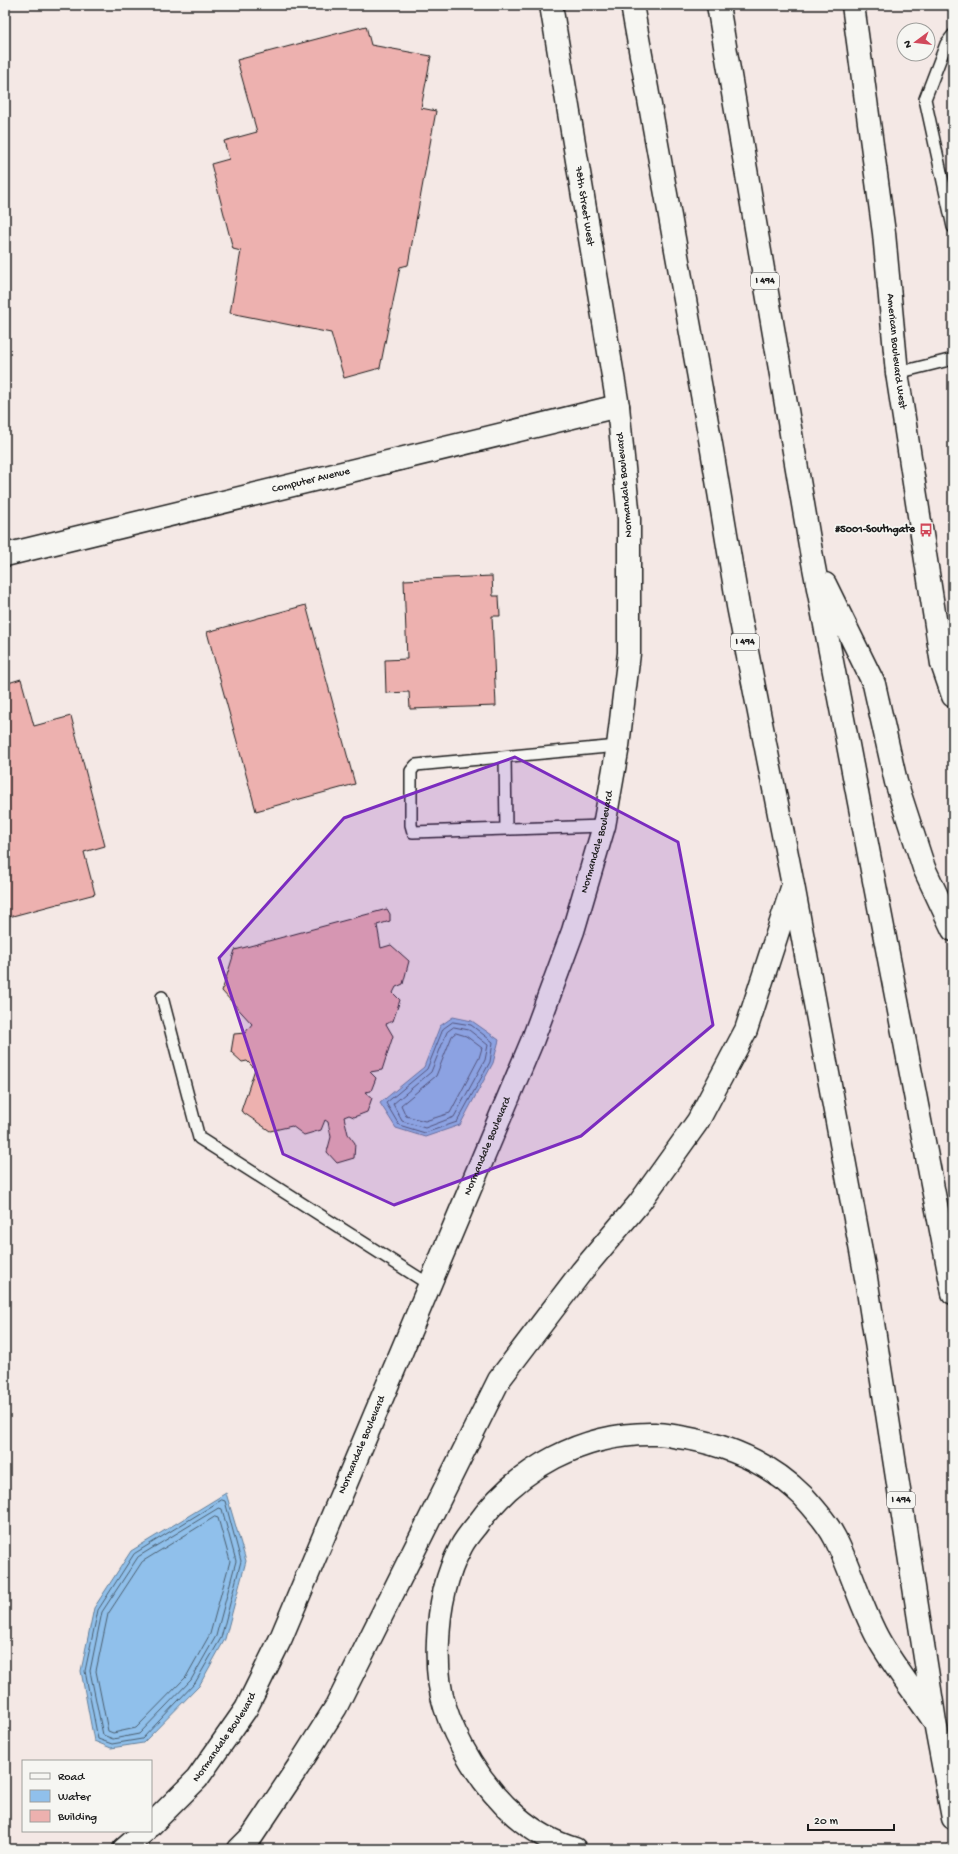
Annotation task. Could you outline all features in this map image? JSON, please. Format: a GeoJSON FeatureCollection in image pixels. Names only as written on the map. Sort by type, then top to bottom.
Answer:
{"type":"FeatureCollection","features":[{"type":"Feature","properties":{"kind":"main road","name":"78th Street West"},"geometry":{"type":"LineString","coordinates":[[551,5],[618,406]]}},
{"type":"Feature","properties":{"kind":"main road","name":"I 494"},"geometry":{"type":"LineString","coordinates":[[632,5],[712,450],[738,606],[793,885],[866,1278],[935,1722],[953,1818]]}},
{"type":"Feature","properties":{"kind":"main road","name":"I 494"},"geometry":{"type":"LineString","coordinates":[[718,5],[812,557],[953,1293]]}},
{"type":"Feature","properties":{"kind":"main road","name":"American Boulevard West"},"geometry":{"type":"LineString","coordinates":[[853,5],[884,233],[897,373],[953,696]]}},
{"type":"Feature","properties":{"kind":"main road","name":"Computer Avenue"},"geometry":{"type":"LineString","coordinates":[[5,555],[618,406]]}},
{"type":"Feature","properties":{"kind":"main road","name":"Normandale Boulevard"},"geometry":{"type":"LineString","coordinates":[[152,1824],[197,1779],[246,1709],[281,1638],[533,1039],[573,931],[604,826],[618,746],[629,653],[629,519],[618,406]]}},
{"type":"Feature","properties":{"kind":"main road"},"geometry":{"type":"LineString","coordinates":[[812,557],[874,684],[898,789],[924,868],[953,930]]}},
{"type":"Feature","properties":{"kind":"main road"},"geometry":{"type":"LineString","coordinates":[[239,1849],[252,1836],[298,1768],[336,1707],[498,1380],[582,1271],[640,1202],[698,1121],[746,1030],[793,885]]}},
{"type":"Feature","properties":{"kind":"main road"},"geometry":{"type":"LineString","coordinates":[[575,1849],[537,1832],[510,1812],[481,1779],[458,1741],[444,1704],[437,1659],[439,1620],[448,1581],[462,1546],[486,1512],[512,1484],[548,1459],[582,1444],[618,1436],[658,1433],[708,1442],[746,1456],[776,1473],[804,1498],[834,1536],[880,1641],[935,1722]]}},
{"type":"Feature","properties":{"kind":"main road"},"geometry":{"type":"LineString","coordinates":[[124,1849],[144,1832]]}},
{"type":"Feature","properties":{"kind":"lane"},"geometry":{"type":"LineString","coordinates":[[953,36],[946,44],[925,99],[953,226]]}},
{"type":"Feature","properties":{"kind":"lane"},"geometry":{"type":"LineString","coordinates":[[897,373],[953,359]]}},
{"type":"Feature","properties":{"kind":"lane"},"geometry":{"type":"LineString","coordinates":[[604,826],[413,832],[411,825],[411,771],[416,765],[618,746]]}},
{"type":"Feature","properties":{"kind":"lane"},"geometry":{"type":"LineString","coordinates":[[505,757],[506,829]]}},
{"type":"Feature","properties":{"kind":"lane"},"geometry":{"type":"LineString","coordinates":[[162,996],[199,1138],[430,1286]]}},
{"type":"Feature","properties":{"kind":"highlighted area"},"geometry":{"type":"Polygon","coordinates":[[[515,757],[678,842],[713,1025],[581,1136],[394,1205],[283,1154],[219,958],[344,818],[515,757]]]}},
{"type":"Feature","properties":{"kind":"water"},"geometry":{"type":"Polygon","coordinates":[[[453,1017],[472,1021],[499,1040],[493,1063],[460,1125],[425,1137],[396,1128],[380,1103],[424,1067],[440,1026],[453,1017]]]}},
{"type":"Feature","properties":{"kind":"water"},"geometry":{"type":"Polygon","coordinates":[[[226,1493],[246,1561],[225,1639],[199,1686],[143,1743],[111,1748],[94,1741],[81,1671],[94,1608],[131,1551],[226,1493]]]}},
{"type":"Feature","properties":{"kind":"building"},"geometry":{"type":"Polygon","coordinates":[[[366,26],[371,45],[431,56],[421,108],[436,111],[408,265],[400,267],[380,368],[344,378],[331,333],[230,313],[241,251],[233,249],[211,164],[229,159],[224,141],[257,132],[237,60],[366,26]]]}},
{"type":"Feature","properties":{"kind":"building"},"geometry":{"type":"Polygon","coordinates":[[[492,576],[493,596],[499,596],[500,616],[492,616],[496,706],[410,709],[409,692],[386,693],[385,660],[407,659],[404,580],[492,576]]]}},
{"type":"Feature","properties":{"kind":"building"},"geometry":{"type":"Polygon","coordinates":[[[306,605],[355,784],[256,811],[207,632],[306,605]]]}},
{"type":"Feature","properties":{"kind":"building"},"geometry":{"type":"Polygon","coordinates":[[[21,679],[34,726],[71,716],[105,846],[84,852],[95,894],[5,918],[5,684],[21,679]]]}},
{"type":"Feature","properties":{"kind":"building"},"geometry":{"type":"Polygon","coordinates":[[[387,909],[390,914],[390,921],[377,925],[381,948],[391,945],[409,961],[403,984],[396,987],[393,993],[400,1000],[393,1021],[386,1024],[393,1036],[382,1070],[370,1072],[376,1078],[371,1091],[365,1092],[372,1098],[367,1112],[354,1117],[349,1115],[344,1117],[348,1134],[355,1143],[354,1158],[337,1163],[327,1152],[331,1137],[328,1122],[325,1120],[321,1130],[304,1135],[292,1126],[270,1131],[241,1111],[255,1069],[247,1061],[242,1062],[231,1052],[234,1034],[245,1033],[252,1024],[222,991],[235,950],[387,909]]]}},
{"type":"Feature","properties":{"kind":"place","name":"#5001-Southgate"},"geometry":{"type":"Point","coordinates":[926,530]}}]}
